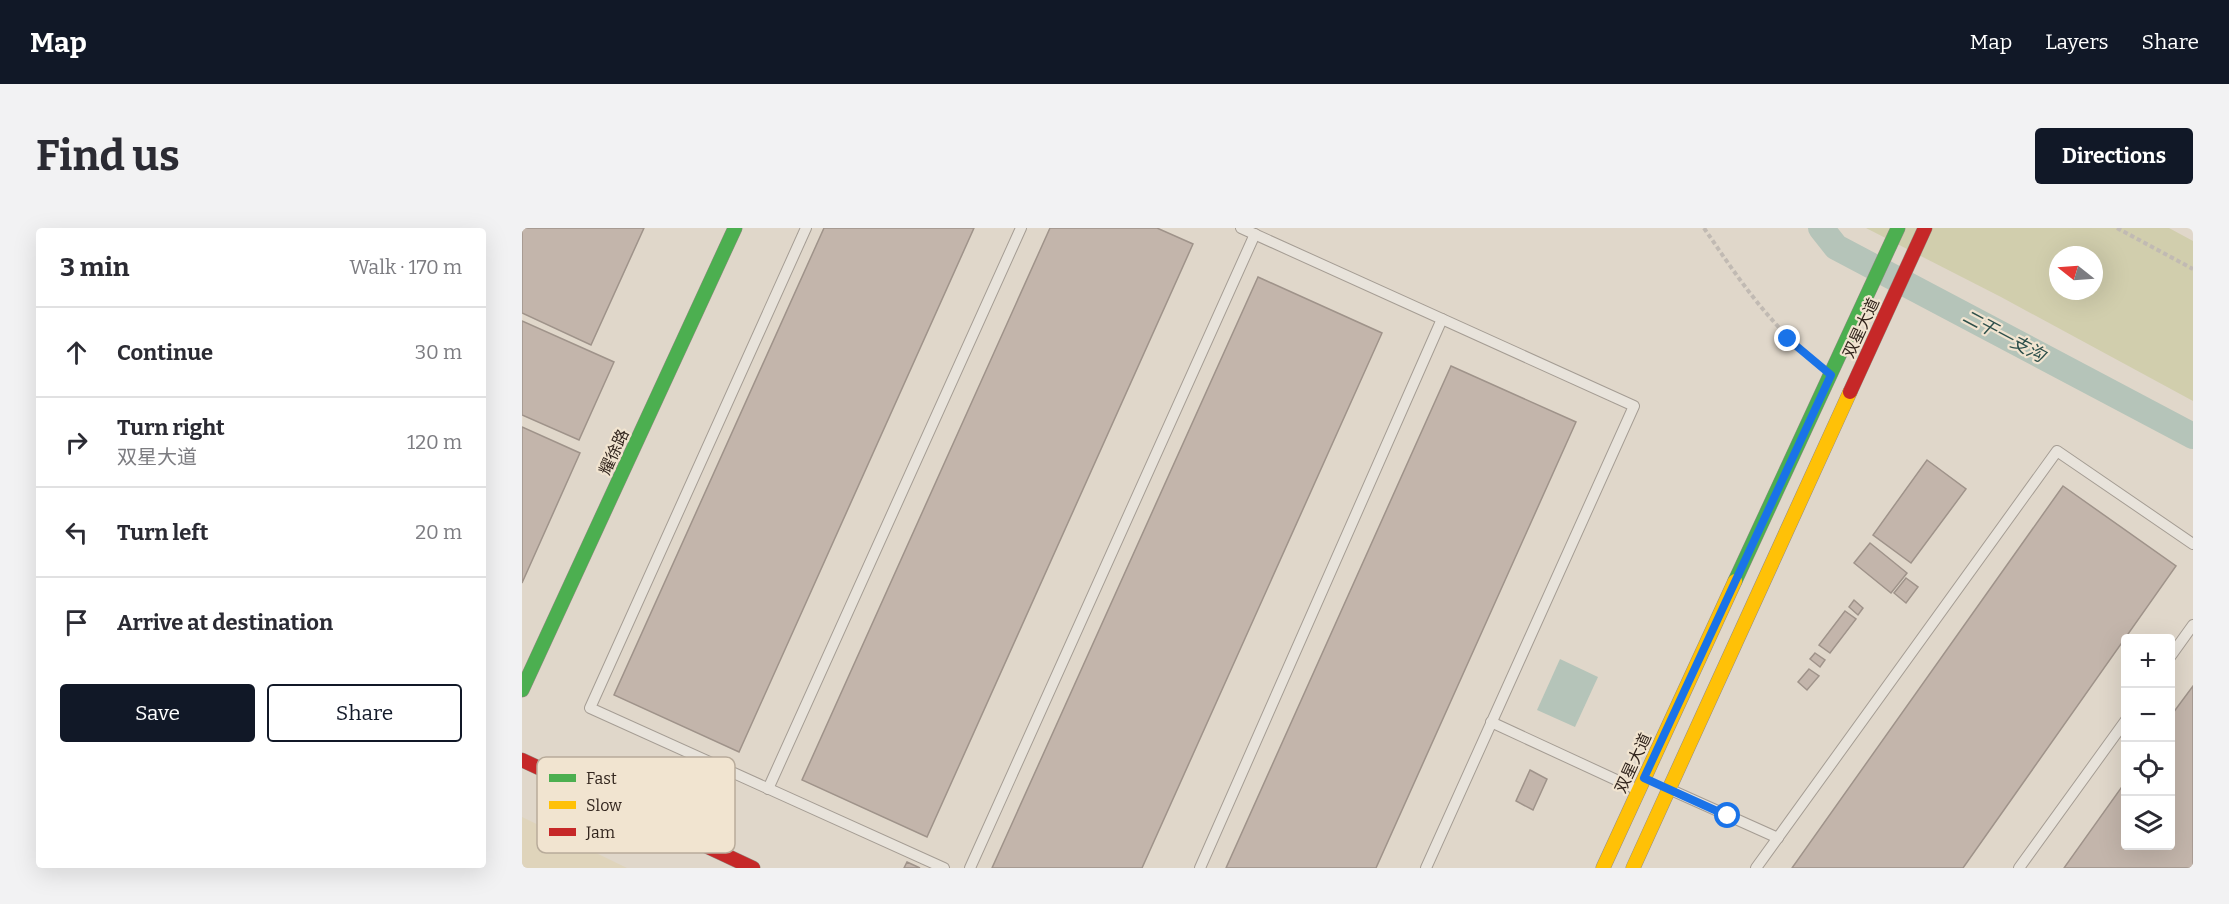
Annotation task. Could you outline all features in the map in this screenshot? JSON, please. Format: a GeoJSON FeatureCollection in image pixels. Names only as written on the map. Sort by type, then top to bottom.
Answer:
{"type":"FeatureCollection","features":[{"type":"Feature","properties":{"kind":"street","name":"耀徐路"},"geometry":{"type":"LineString","coordinates":[[522,690],[735,228]]}},
{"type":"Feature","properties":{"kind":"street","name":"双星大道"},"geometry":{"type":"LineString","coordinates":[[1633,868],[1653,785],[1831,375],[1898,228]]}},
{"type":"Feature","properties":{"kind":"street","name":"双星大道"},"geometry":{"type":"LineString","coordinates":[[1603,868],[1653,785],[1881,323],[1925,228]]}},
{"type":"Feature","properties":{"kind":"street"},"geometry":{"type":"LineString","coordinates":[[522,760],[537,767]]}},
{"type":"Feature","properties":{"kind":"street"},"geometry":{"type":"LineString","coordinates":[[721,853],[753,868]]}},
{"type":"Feature","properties":{"kind":"lane"},"geometry":{"type":"LineString","coordinates":[[698,757],[590,708],[806,228]]}},
{"type":"Feature","properties":{"kind":"lane"},"geometry":{"type":"LineString","coordinates":[[768,789],[1021,228]]}},
{"type":"Feature","properties":{"kind":"lane"},"geometry":{"type":"LineString","coordinates":[[1240,228],[1634,406],[1426,868]]}},
{"type":"Feature","properties":{"kind":"lane"},"geometry":{"type":"LineString","coordinates":[[970,868],[1255,234]]}},
{"type":"Feature","properties":{"kind":"lane"},"geometry":{"type":"LineString","coordinates":[[1200,868],[1442,319]]}},
{"type":"Feature","properties":{"kind":"lane"},"geometry":{"type":"LineString","coordinates":[[1756,868],[2057,451],[2193,544]]}},
{"type":"Feature","properties":{"kind":"lane"},"geometry":{"type":"LineString","coordinates":[[2175,650],[2193,625]]}},
{"type":"Feature","properties":{"kind":"lane"},"geometry":{"type":"LineString","coordinates":[[1491,722],[1653,785],[1778,838]]}},
{"type":"Feature","properties":{"kind":"lane"},"geometry":{"type":"LineString","coordinates":[[2019,868],[2121,727]]}},
{"type":"Feature","properties":{"kind":"lane"},"geometry":{"type":"LineString","coordinates":[[735,774],[944,868]]}},
{"type":"Feature","properties":{"kind":"path"},"geometry":{"type":"LineString","coordinates":[[1704,228],[1765,313],[1788,339],[1831,375]]}},
{"type":"Feature","properties":{"kind":"path"},"geometry":{"type":"LineString","coordinates":[[2117,228],[2193,269]]}},
{"type":"Feature","properties":{"kind":"shaded area"},"geometry":{"type":"Polygon","coordinates":[[[1866,228],[2169,228],[2193,241],[2193,401],[2001,297],[1866,228]]]}},
{"type":"Feature","properties":{"kind":"shaded area"},"geometry":{"type":"Polygon","coordinates":[[[1560,659],[1598,677],[1575,727],[1537,710],[1560,659]]]}},
{"type":"Feature","properties":{"kind":"shaded area"},"geometry":{"type":"Polygon","coordinates":[[[522,817],[537,824],[537,853],[596,853],[627,868],[522,868],[522,817]]]}},
{"type":"Feature","properties":{"kind":"building"},"geometry":{"type":"Polygon","coordinates":[[[522,228],[644,228],[591,345],[522,313],[522,228]]]}},
{"type":"Feature","properties":{"kind":"building"},"geometry":{"type":"Polygon","coordinates":[[[824,228],[974,228],[739,752],[614,695],[824,228]]]}},
{"type":"Feature","properties":{"kind":"building"},"geometry":{"type":"Polygon","coordinates":[[[1050,228],[1157,228],[1193,244],[927,837],[802,780],[1050,228]]]}},
{"type":"Feature","properties":{"kind":"building"},"geometry":{"type":"Polygon","coordinates":[[[1258,277],[1382,333],[1142,868],[992,868],[1258,277]]]}},
{"type":"Feature","properties":{"kind":"building"},"geometry":{"type":"Polygon","coordinates":[[[522,321],[614,362],[579,440],[522,415],[522,321]]]}},
{"type":"Feature","properties":{"kind":"building"},"geometry":{"type":"Polygon","coordinates":[[[1451,366],[1576,422],[1376,868],[1226,868],[1451,366]]]}},
{"type":"Feature","properties":{"kind":"building"},"geometry":{"type":"Polygon","coordinates":[[[522,427],[580,453],[522,583],[522,427]]]}},
{"type":"Feature","properties":{"kind":"building"},"geometry":{"type":"Polygon","coordinates":[[[1927,460],[1966,489],[1911,563],[1873,535],[1927,460]]]}},
{"type":"Feature","properties":{"kind":"building"},"geometry":{"type":"Polygon","coordinates":[[[2063,486],[2176,566],[2128,634],[2121,634],[2121,644],[1963,868],[1792,868],[2063,486]]]}},
{"type":"Feature","properties":{"kind":"building"},"geometry":{"type":"Polygon","coordinates":[[[1870,543],[1907,573],[1891,593],[1854,563],[1870,543]]]}},
{"type":"Feature","properties":{"kind":"building"},"geometry":{"type":"Polygon","coordinates":[[[1906,578],[1918,587],[1906,603],[1894,593],[1906,578]]]}},
{"type":"Feature","properties":{"kind":"building"},"geometry":{"type":"Polygon","coordinates":[[[1854,600],[1863,608],[1858,615],[1849,607],[1854,600]]]}},
{"type":"Feature","properties":{"kind":"building"},"geometry":{"type":"Polygon","coordinates":[[[1845,611],[1856,619],[1830,653],[1819,645],[1845,611]]]}},
{"type":"Feature","properties":{"kind":"building"},"geometry":{"type":"Polygon","coordinates":[[[1815,653],[1825,660],[1820,667],[1810,659],[1815,653]]]}},
{"type":"Feature","properties":{"kind":"building"},"geometry":{"type":"Polygon","coordinates":[[[1809,669],[1819,676],[1807,690],[1798,682],[1809,669]]]}},
{"type":"Feature","properties":{"kind":"building"},"geometry":{"type":"Polygon","coordinates":[[[2193,686],[2193,868],[2064,868],[2121,788],[2121,850],[2175,850],[2175,710],[2193,686]]]}},
{"type":"Feature","properties":{"kind":"building"},"geometry":{"type":"Polygon","coordinates":[[[1530,770],[1547,779],[1533,810],[1516,801],[1530,770]]]}},
{"type":"Feature","properties":{"kind":"building"},"geometry":{"type":"Polygon","coordinates":[[[907,862],[920,868],[904,868],[907,862]]]}},
{"type":"Feature","properties":{"kind":"waterway","name":"二干一支沟"},"geometry":{"type":"LineString","coordinates":[[1821,228],[1836,247],[2193,436]]}},
{"type":"Feature","properties":{"kind":"traffic: fast"},"geometry":{"type":"LineString","coordinates":[[522,690],[735,228]]}},
{"type":"Feature","properties":{"kind":"traffic: fast"},"geometry":{"type":"LineString","coordinates":[[1735,581],[1898,228]]}},
{"type":"Feature","properties":{"kind":"traffic: slow"},"geometry":{"type":"LineString","coordinates":[[1633,868],[1850,392]]}},
{"type":"Feature","properties":{"kind":"traffic: slow"},"geometry":{"type":"LineString","coordinates":[[1603,868],[1735,581]]}},
{"type":"Feature","properties":{"kind":"traffic: jam"},"geometry":{"type":"LineString","coordinates":[[1850,392],[1925,228]]}},
{"type":"Feature","properties":{"kind":"traffic: jam"},"geometry":{"type":"LineString","coordinates":[[522,760],[537,767]]}},
{"type":"Feature","properties":{"kind":"traffic: jam"},"geometry":{"type":"LineString","coordinates":[[721,853],[753,868]]}},
{"type":"Feature","properties":{"kind":"route"},"geometry":{"type":"LineString","coordinates":[[1728,816],[1644,778],[1831,375],[1788,339]]}}]}
